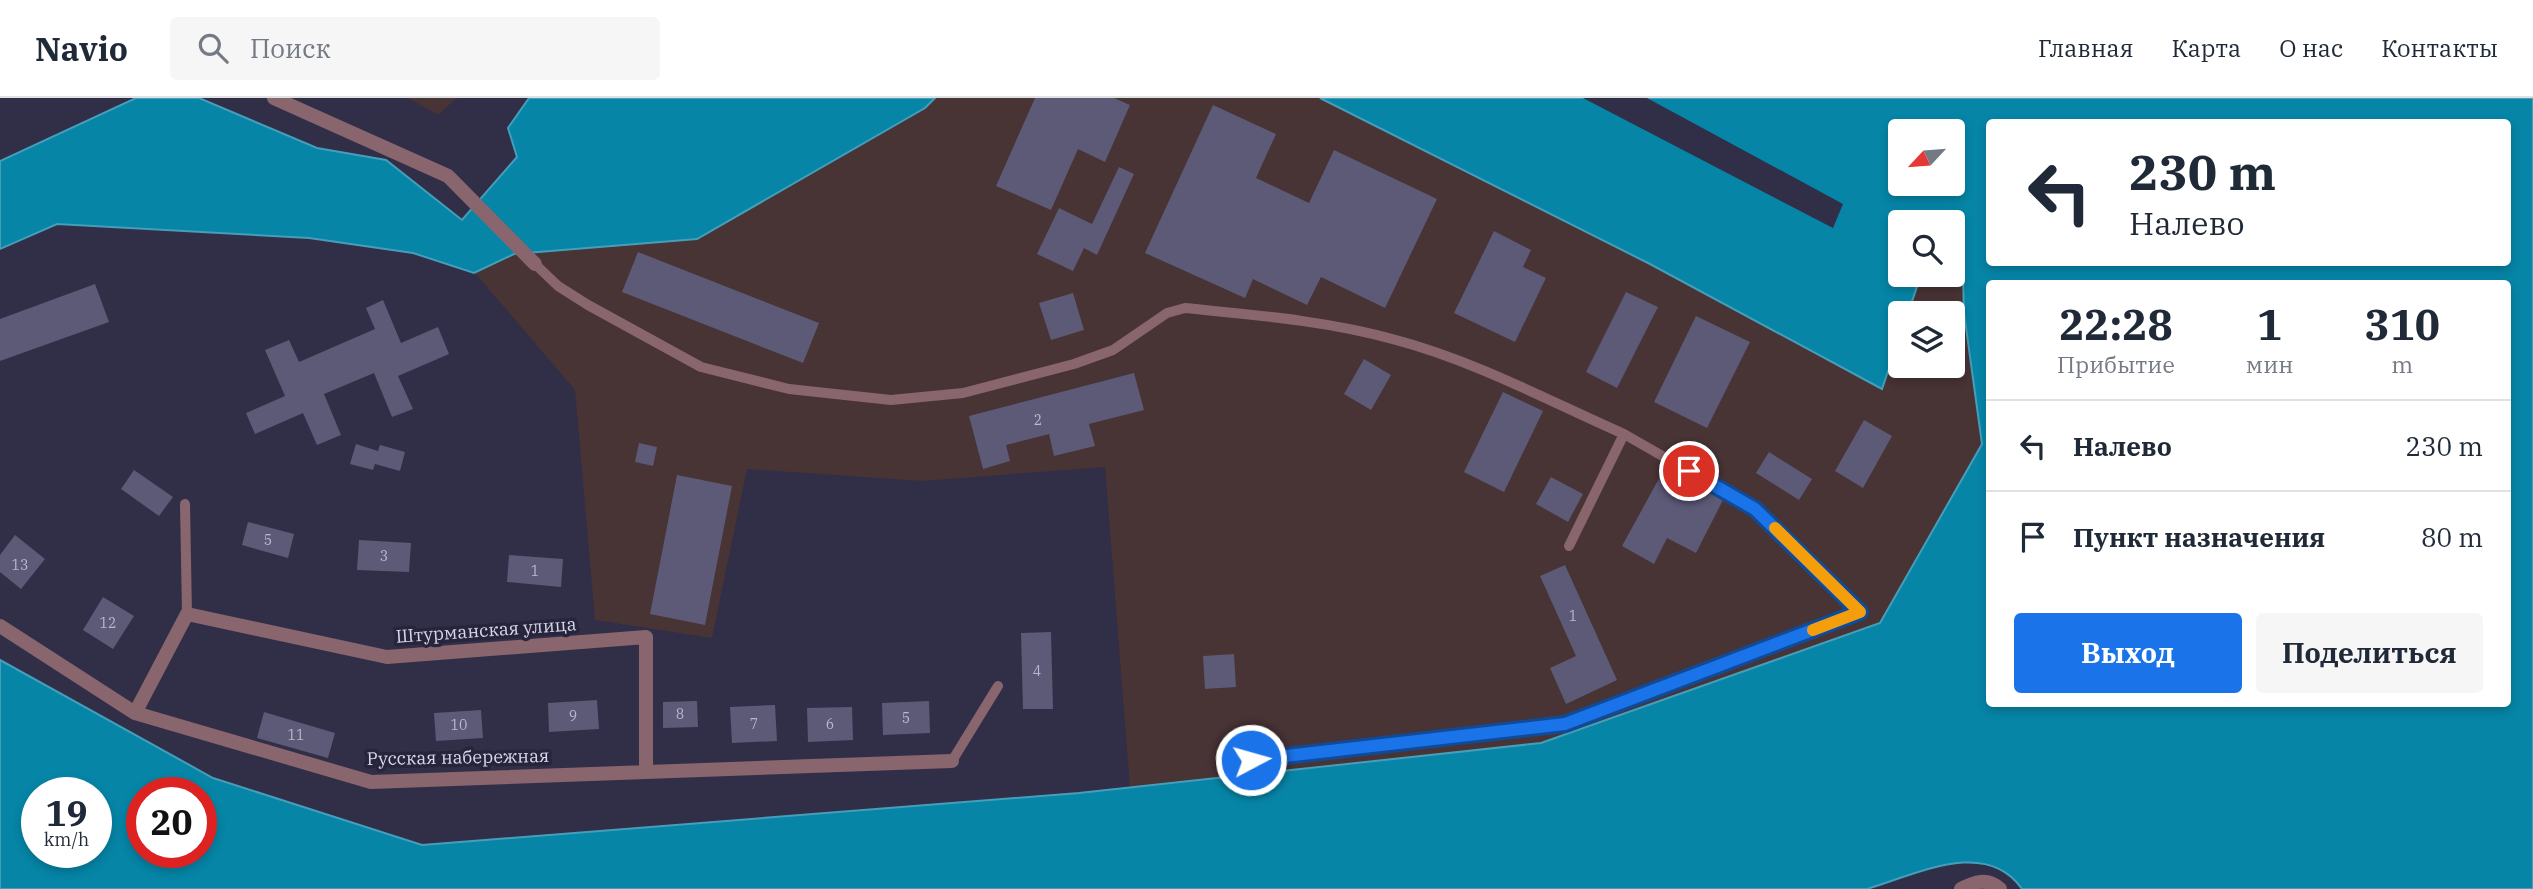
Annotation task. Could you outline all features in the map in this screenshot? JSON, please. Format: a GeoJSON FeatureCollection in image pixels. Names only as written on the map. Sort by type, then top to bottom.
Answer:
{"type":"FeatureCollection","features":[{"type":"Feature","properties":{"kind":"street"},"geometry":{"type":"LineString","coordinates":[[274,98],[449,176],[535,264]]}},
{"type":"Feature","properties":{"kind":"street"},"geometry":{"type":"LineString","coordinates":[[135,713],[187,614]]}},
{"type":"Feature","properties":{"kind":"street","name":"Штурманская улица"},"geometry":{"type":"LineString","coordinates":[[187,614],[387,657],[646,637],[646,771]]}},
{"type":"Feature","properties":{"kind":"street","name":"Русская набережная"},"geometry":{"type":"LineString","coordinates":[[0,626],[135,713],[371,782],[952,761]]}},
{"type":"Feature","properties":{"kind":"street"},"geometry":{"type":"LineString","coordinates":[[1961,889],[1977,881],[1995,885],[2000,889]]}},
{"type":"Feature","properties":{"kind":"lane"},"geometry":{"type":"LineString","coordinates":[[535,264],[558,286],[606,316],[701,366],[789,389],[891,400],[963,393],[1074,364],[1113,350],[1167,313],[1185,308],[1356,330],[1398,340],[1476,368],[1623,434],[1755,509],[1860,612],[1565,724],[1251,760]]}},
{"type":"Feature","properties":{"kind":"lane"},"geometry":{"type":"LineString","coordinates":[[1569,546],[1623,434]]}},
{"type":"Feature","properties":{"kind":"lane"},"geometry":{"type":"LineString","coordinates":[[185,504],[187,614]]}},
{"type":"Feature","properties":{"kind":"lane"},"geometry":{"type":"LineString","coordinates":[[952,761],[998,686]]}},
{"type":"Feature","properties":{"kind":"shaded area"},"geometry":{"type":"Polygon","coordinates":[[[408,98],[457,98],[438,115],[408,98]]]}},
{"type":"Feature","properties":{"kind":"shaded area"},"geometry":{"type":"Polygon","coordinates":[[[935,98],[1320,98],[1650,264],[1882,389],[1888,371],[1888,378],[1965,378],[1965,320],[1983,444],[1880,623],[1541,743],[1130,788],[1105,467],[922,481],[747,469],[712,638],[595,620],[575,390],[475,273],[513,254],[697,239],[925,109],[935,98]]]}},
{"type":"Feature","properties":{"kind":"shaded area"},"geometry":{"type":"Polygon","coordinates":[[[1917,287],[1963,287],[1964,301],[1912,301],[1917,287]]]}},
{"type":"Feature","properties":{"kind":"water"},"geometry":{"type":"Polygon","coordinates":[[[136,98],[199,98],[317,148],[386,160],[462,220],[517,157],[508,128],[529,98],[935,98],[925,108],[697,239],[514,254],[474,273],[413,253],[309,238],[57,224],[0,249],[0,161],[136,98]]]}},
{"type":"Feature","properties":{"kind":"water"},"geometry":{"type":"Polygon","coordinates":[[[1320,98],[2533,98],[2533,889],[2022,889],[2007,873],[1989,865],[1970,862],[1928,869],[1867,889],[0,889],[0,660],[211,777],[126,777],[126,868],[217,868],[217,779],[422,845],[1079,793],[1541,743],[1880,623],[1982,444],[1965,320],[1965,210],[1888,210],[1888,287],[1917,287],[1912,301],[1888,301],[1888,371],[1882,389],[1650,264],[1320,98]]]}},
{"type":"Feature","properties":{"kind":"pier"},"geometry":{"type":"Polygon","coordinates":[[[1583,98],[1647,98],[1843,204],[1833,228],[1583,98]]]}},
{"type":"Feature","properties":{"kind":"building"},"geometry":{"type":"Polygon","coordinates":[[[1035,98],[1114,98],[1130,105],[1105,162],[1078,149],[1051,210],[996,186],[1035,98]]]}},
{"type":"Feature","properties":{"kind":"building"},"geometry":{"type":"Polygon","coordinates":[[[1213,105],[1276,134],[1256,178],[1309,203],[1334,150],[1437,199],[1385,308],[1321,277],[1307,305],[1253,279],[1245,298],[1145,253],[1213,105]]]}},
{"type":"Feature","properties":{"kind":"building"},"geometry":{"type":"Polygon","coordinates":[[[1119,167],[1134,174],[1097,255],[1084,248],[1073,271],[1037,254],[1059,208],[1092,224],[1119,167]]]}},
{"type":"Feature","properties":{"kind":"building"},"geometry":{"type":"Polygon","coordinates":[[[1494,231],[1531,250],[1523,267],[1546,278],[1515,342],[1454,313],[1494,231]]]}},
{"type":"Feature","properties":{"kind":"building"},"geometry":{"type":"Polygon","coordinates":[[[638,252],[819,323],[803,363],[622,292],[638,252]]]}},
{"type":"Feature","properties":{"kind":"building"},"geometry":{"type":"Polygon","coordinates":[[[95,284],[109,322],[0,361],[0,319],[95,284]]]}},
{"type":"Feature","properties":{"kind":"building"},"geometry":{"type":"Polygon","coordinates":[[[1626,292],[1658,307],[1617,388],[1586,372],[1626,292]]]}},
{"type":"Feature","properties":{"kind":"building"},"geometry":{"type":"Polygon","coordinates":[[[1073,293],[1084,330],[1051,340],[1039,303],[1073,293]]]}},
{"type":"Feature","properties":{"kind":"building"},"geometry":{"type":"Polygon","coordinates":[[[383,300],[401,343],[438,327],[449,354],[398,376],[413,409],[392,417],[374,373],[324,394],[341,435],[317,445],[303,413],[255,434],[246,413],[285,396],[265,350],[289,340],[299,362],[375,329],[366,308],[383,300]]]}},
{"type":"Feature","properties":{"kind":"building"},"geometry":{"type":"Polygon","coordinates":[[[1696,316],[1750,342],[1707,428],[1654,402],[1696,316]]]}},
{"type":"Feature","properties":{"kind":"building"},"geometry":{"type":"Polygon","coordinates":[[[1364,359],[1391,375],[1371,410],[1344,394],[1364,359]]]}},
{"type":"Feature","properties":{"kind":"building"},"geometry":{"type":"Polygon","coordinates":[[[1134,373],[1144,410],[1089,424],[1095,446],[1054,456],[1049,434],[1006,445],[1010,461],[983,469],[969,416],[1134,373]]]}},
{"type":"Feature","properties":{"kind":"building"},"geometry":{"type":"Polygon","coordinates":[[[1503,392],[1543,411],[1504,492],[1464,472],[1503,392]]]}},
{"type":"Feature","properties":{"kind":"building"},"geometry":{"type":"Polygon","coordinates":[[[1864,420],[1892,436],[1863,488],[1835,471],[1864,420]]]}},
{"type":"Feature","properties":{"kind":"building"},"geometry":{"type":"Polygon","coordinates":[[[639,443],[657,447],[653,466],[635,462],[639,443]]]}},
{"type":"Feature","properties":{"kind":"building"},"geometry":{"type":"Polygon","coordinates":[[[356,444],[378,451],[380,445],[405,452],[400,471],[375,464],[373,470],[350,464],[356,444]]]}},
{"type":"Feature","properties":{"kind":"building"},"geometry":{"type":"Polygon","coordinates":[[[1769,452],[1812,479],[1799,500],[1756,473],[1769,452]]]}},
{"type":"Feature","properties":{"kind":"building"},"geometry":{"type":"Polygon","coordinates":[[[134,470],[173,497],[159,516],[121,489],[134,470]]]}},
{"type":"Feature","properties":{"kind":"building"},"geometry":{"type":"Polygon","coordinates":[[[1662,473],[1700,494],[1702,489],[1723,500],[1696,553],[1667,538],[1654,564],[1622,546],[1662,473]]]}},
{"type":"Feature","properties":{"kind":"building"},"geometry":{"type":"Polygon","coordinates":[[[677,475],[732,486],[705,625],[650,614],[677,475]]]}},
{"type":"Feature","properties":{"kind":"building"},"geometry":{"type":"Polygon","coordinates":[[[1551,477],[1583,494],[1568,522],[1536,504],[1551,477]]]}},
{"type":"Feature","properties":{"kind":"building"},"geometry":{"type":"Polygon","coordinates":[[[248,522],[294,534],[288,558],[242,545],[248,522]]]}},
{"type":"Feature","properties":{"kind":"building"},"geometry":{"type":"Polygon","coordinates":[[[15,535],[45,559],[21,589],[0,572],[0,555],[15,535]]]}},
{"type":"Feature","properties":{"kind":"building"},"geometry":{"type":"Polygon","coordinates":[[[359,540],[411,543],[409,572],[357,570],[359,540]]]}},
{"type":"Feature","properties":{"kind":"building"},"geometry":{"type":"Polygon","coordinates":[[[509,555],[563,559],[561,587],[507,582],[509,555]]]}},
{"type":"Feature","properties":{"kind":"building"},"geometry":{"type":"Polygon","coordinates":[[[1565,565],[1617,680],[1566,704],[1550,668],[1576,656],[1540,576],[1565,565]]]}},
{"type":"Feature","properties":{"kind":"building"},"geometry":{"type":"Polygon","coordinates":[[[103,597],[134,616],[113,649],[83,630],[103,597]]]}},
{"type":"Feature","properties":{"kind":"building"},"geometry":{"type":"Polygon","coordinates":[[[1051,632],[1053,709],[1023,709],[1021,633],[1051,632]]]}},
{"type":"Feature","properties":{"kind":"building"},"geometry":{"type":"Polygon","coordinates":[[[1234,654],[1236,687],[1205,689],[1203,656],[1234,654]]]}},
{"type":"Feature","properties":{"kind":"building"},"geometry":{"type":"Polygon","coordinates":[[[597,700],[599,729],[549,732],[548,703],[597,700]]]}},
{"type":"Feature","properties":{"kind":"building"},"geometry":{"type":"Polygon","coordinates":[[[697,701],[698,727],[663,728],[663,702],[697,701]]]}},
{"type":"Feature","properties":{"kind":"building"},"geometry":{"type":"Polygon","coordinates":[[[929,701],[930,733],[883,735],[882,703],[929,701]]]}},
{"type":"Feature","properties":{"kind":"building"},"geometry":{"type":"Polygon","coordinates":[[[775,705],[777,741],[732,743],[730,707],[775,705]]]}},
{"type":"Feature","properties":{"kind":"building"},"geometry":{"type":"Polygon","coordinates":[[[852,707],[853,740],[808,742],[807,708],[852,707]]]}},
{"type":"Feature","properties":{"kind":"building"},"geometry":{"type":"Polygon","coordinates":[[[481,710],[483,738],[436,741],[434,713],[481,710]]]}},
{"type":"Feature","properties":{"kind":"building"},"geometry":{"type":"Polygon","coordinates":[[[264,712],[335,733],[328,758],[257,738],[264,712]]]}},
{"type":"Feature","properties":{"kind":"slow traffic"},"geometry":{"type":"LineString","coordinates":[[1775,528],[1860,612],[1813,630]]}},
{"type":"Feature","properties":{"kind":"route"},"geometry":{"type":"LineString","coordinates":[[1251,760],[1565,724],[1860,612],[1755,509],[1689,471]]}}]}
